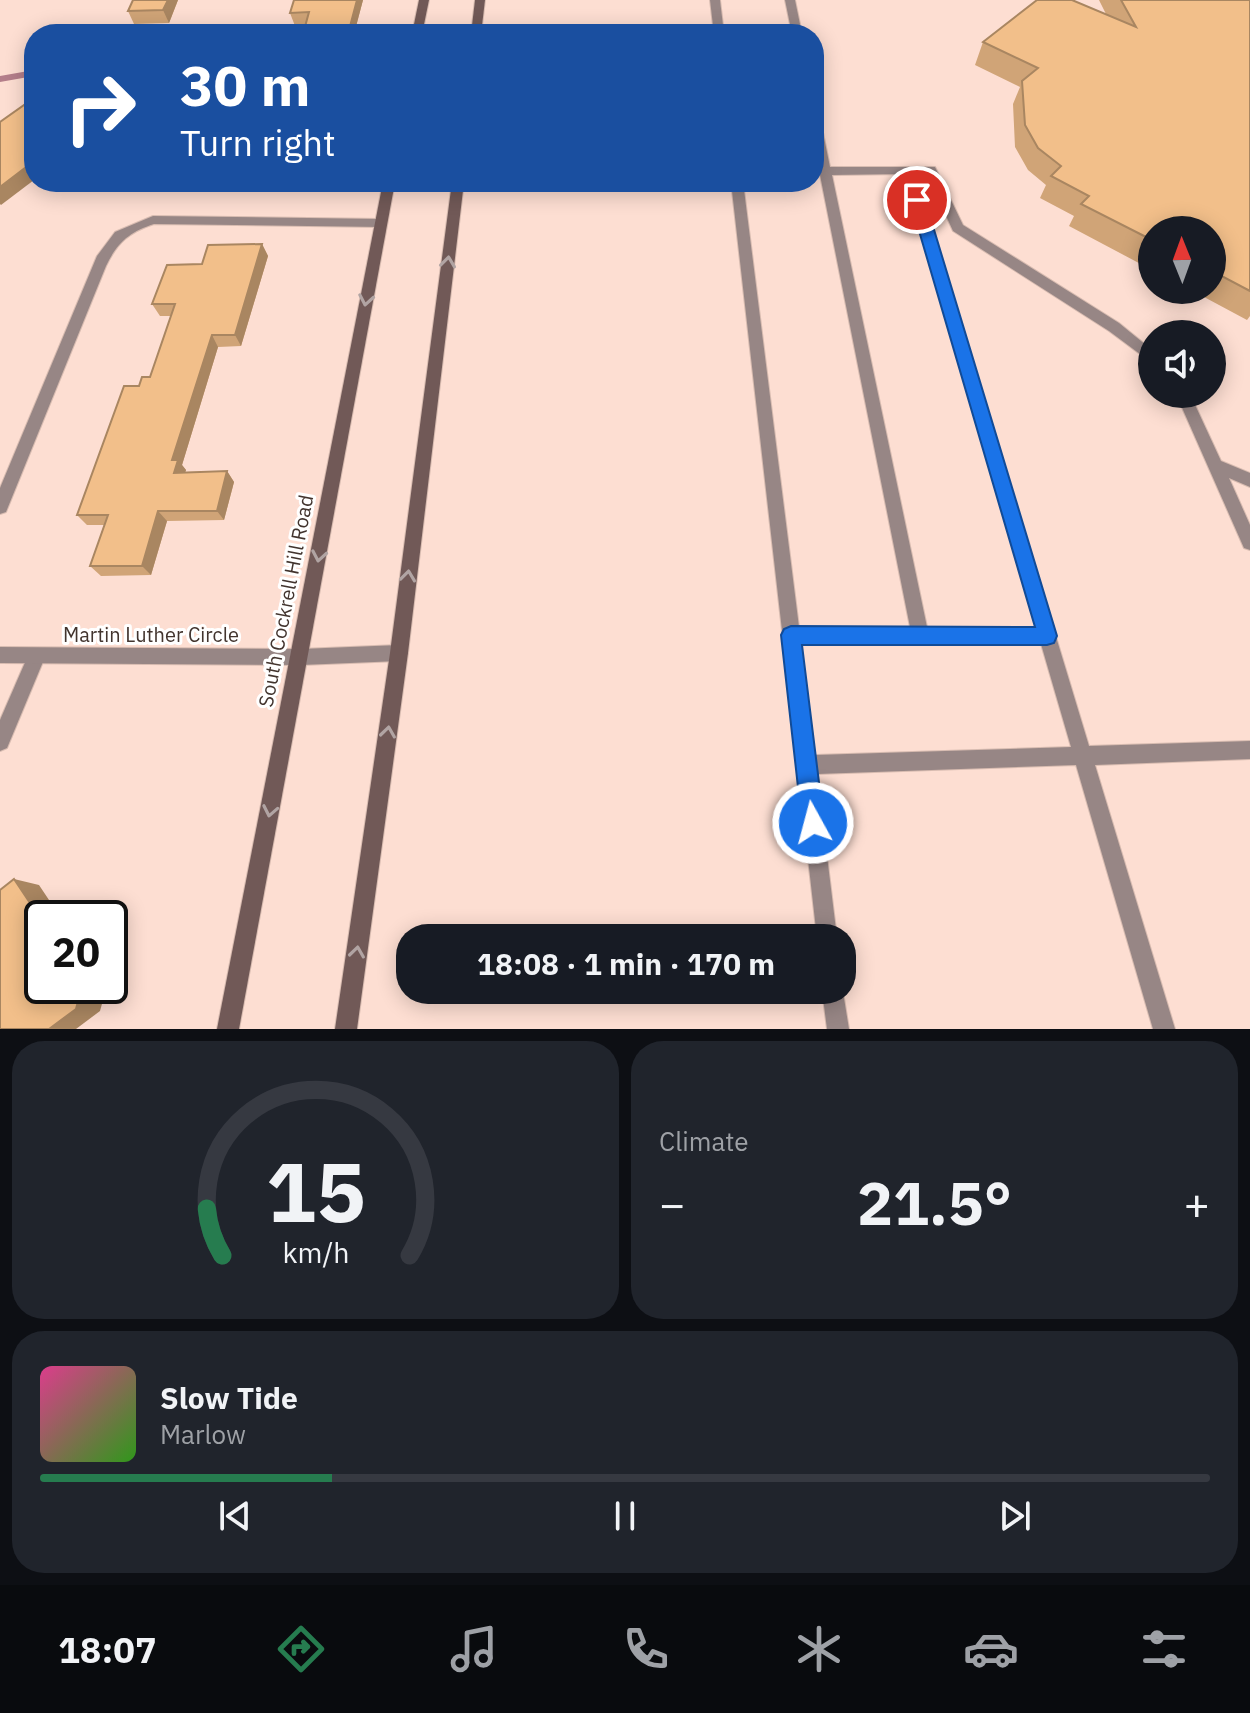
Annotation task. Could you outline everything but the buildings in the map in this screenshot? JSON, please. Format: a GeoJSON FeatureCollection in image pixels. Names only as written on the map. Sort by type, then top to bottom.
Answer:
{"type":"FeatureCollection","features":[{"type":"Feature","properties":{"kind":"main road"},"geometry":{"type":"LineString","coordinates":[[419,24],[424,0]]}},
{"type":"Feature","properties":{"kind":"main road"},"geometry":{"type":"LineString","coordinates":[[477,24],[480,0]]}},
{"type":"Feature","properties":{"kind":"main road","name":"South Cockrell Hill Road"},"geometry":{"type":"LineString","coordinates":[[228,1029],[387,192]]}},
{"type":"Feature","properties":{"kind":"main road"},"geometry":{"type":"LineString","coordinates":[[346,1029],[399,653],[457,192]]}},
{"type":"Feature","properties":{"kind":"street"},"geometry":{"type":"LineString","coordinates":[[715,0],[718,24]]}},
{"type":"Feature","properties":{"kind":"street"},"geometry":{"type":"LineString","coordinates":[[790,0],[795,24]]}},
{"type":"Feature","properties":{"kind":"street"},"geometry":{"type":"LineString","coordinates":[[824,171],[931,170],[958,228],[1114,327],[1138,347]]}},
{"type":"Feature","properties":{"kind":"street"},"geometry":{"type":"LineString","coordinates":[[909,171],[1164,1029]]}},
{"type":"Feature","properties":{"kind":"street"},"geometry":{"type":"LineString","coordinates":[[738,192],[825,924]]}},
{"type":"Feature","properties":{"kind":"street"},"geometry":{"type":"LineString","coordinates":[[824,192],[920,635]]}},
{"type":"Feature","properties":{"kind":"street"},"geometry":{"type":"LineString","coordinates":[[0,507],[108,245],[125,229],[153,220],[381,223]]}},
{"type":"Feature","properties":{"kind":"street"},"geometry":{"type":"LineString","coordinates":[[1189,408],[1250,543]]}},
{"type":"Feature","properties":{"kind":"street"},"geometry":{"type":"LineString","coordinates":[[1216,466],[1250,480]]}},
{"type":"Feature","properties":{"kind":"street"},"geometry":{"type":"LineString","coordinates":[[791,635],[1047,636]]}},
{"type":"Feature","properties":{"kind":"street","name":"Martin Luther Circle"},"geometry":{"type":"LineString","coordinates":[[0,655],[301,657],[399,653]]}},
{"type":"Feature","properties":{"kind":"street"},"geometry":{"type":"LineString","coordinates":[[0,742],[36,657]]}},
{"type":"Feature","properties":{"kind":"street"},"geometry":{"type":"LineString","coordinates":[[806,765],[1250,750]]}},
{"type":"Feature","properties":{"kind":"street"},"geometry":{"type":"LineString","coordinates":[[835,1004],[838,1029]]}},
{"type":"Feature","properties":{"kind":"waterway"},"geometry":{"type":"LineString","coordinates":[[0,79],[24,75]]}},
{"type":"Feature","properties":{"kind":"route"},"geometry":{"type":"LineString","coordinates":[[813,823],[791,635],[1047,636],[917,200]]}}]}
